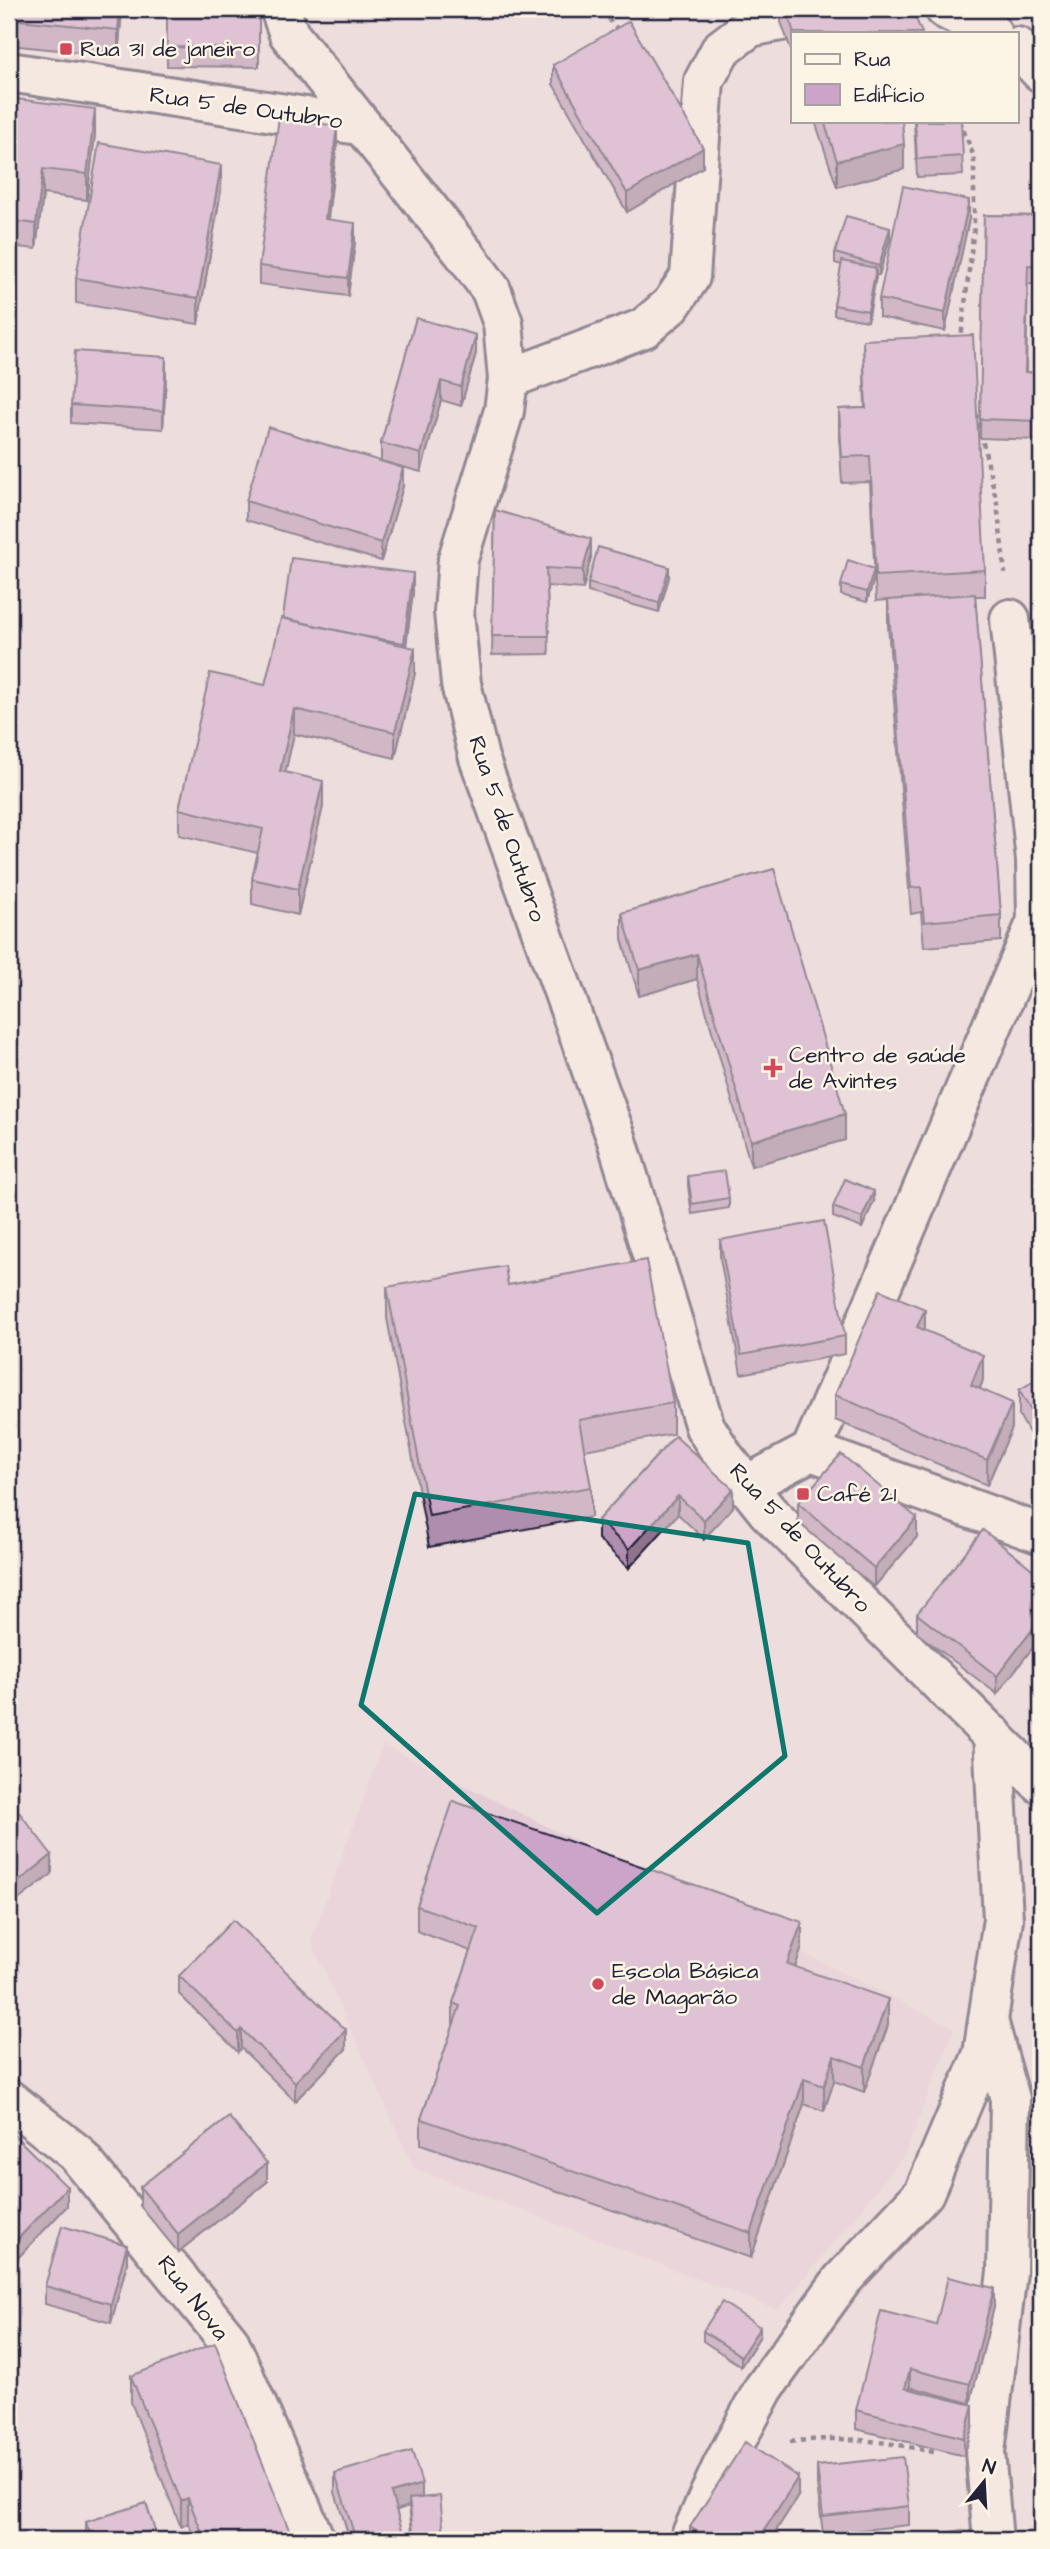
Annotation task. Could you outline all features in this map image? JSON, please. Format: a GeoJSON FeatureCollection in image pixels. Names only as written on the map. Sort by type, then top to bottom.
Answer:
{"type":"FeatureCollection","features":[{"type":"Feature","properties":{"kind":"street"},"geometry":{"type":"LineString","coordinates":[[280,9],[289,34],[359,125]]}},
{"type":"Feature","properties":{"kind":"street"},"geometry":{"type":"LineString","coordinates":[[508,379],[645,328],[671,305],[691,277],[704,81],[721,49],[750,27],[844,9]]}},
{"type":"Feature","properties":{"kind":"street"},"geometry":{"type":"LineString","coordinates":[[945,9],[990,32]]}},
{"type":"Feature","properties":{"kind":"street"},"geometry":{"type":"LineString","coordinates":[[1018,48],[1041,72]]}},
{"type":"Feature","properties":{"kind":"street","name":"Rua 5 de Outubro"},"geometry":{"type":"LineString","coordinates":[[9,72],[359,125],[491,290],[503,323],[508,379],[504,411],[458,559],[454,612],[461,684],[480,758],[616,1137],[705,1427],[745,1486],[795,1540],[1041,1784]]}},
{"type":"Feature","properties":{"kind":"street"},"geometry":{"type":"LineString","coordinates":[[745,1486],[811,1451],[1037,921],[1038,862],[1010,619]]}},
{"type":"Feature","properties":{"kind":"street"},"geometry":{"type":"LineString","coordinates":[[811,1451],[1041,1534]]}},
{"type":"Feature","properties":{"kind":"street"},"geometry":{"type":"LineString","coordinates":[[689,2540],[722,2467],[764,2388],[842,2280],[924,2193],[983,2054],[1003,1919],[993,1735]]}},
{"type":"Feature","properties":{"kind":"street"},"geometry":{"type":"LineString","coordinates":[[988,2022],[1010,2099],[1007,2272],[985,2452],[993,2540]]}},
{"type":"Feature","properties":{"kind":"street","name":"Rua Nova"},"geometry":{"type":"LineString","coordinates":[[9,2100],[76,2153],[229,2341],[315,2540]]}},
{"type":"Feature","properties":{"kind":"path"},"geometry":{"type":"LineString","coordinates":[[605,9],[611,23],[621,32]]}},
{"type":"Feature","properties":{"kind":"path"},"geometry":{"type":"LineString","coordinates":[[960,122],[974,157],[974,227],[960,345]]}},
{"type":"Feature","properties":{"kind":"path"},"geometry":{"type":"LineString","coordinates":[[976,411],[997,503],[1010,619]]}},
{"type":"Feature","properties":{"kind":"path"},"geometry":{"type":"LineString","coordinates":[[722,2467],[750,2449],[806,2440],[850,2438],[886,2440],[949,2456],[987,2470]]}},
{"type":"Feature","properties":{"kind":"highlighted area"},"geometry":{"type":"Polygon","coordinates":[[[415,1494],[748,1543],[785,1756],[597,1913],[361,1705],[415,1494]]]}},
{"type":"Feature","properties":{"kind":"shaded area","name":"Escola Básica de Magarão"},"geometry":{"type":"Polygon","coordinates":[[[383,1745],[954,2028],[904,2156],[778,2310],[414,2168],[311,1941],[383,1745]]]}},
{"type":"Feature","properties":{"kind":"building"},"geometry":{"type":"Polygon","coordinates":[[[9,9],[120,9],[118,30],[9,19],[9,9]]]}},
{"type":"Feature","properties":{"kind":"building"},"geometry":{"type":"Polygon","coordinates":[[[167,9],[259,9],[259,49],[167,47],[167,9]]]}},
{"type":"Feature","properties":{"kind":"building"},"geometry":{"type":"Polygon","coordinates":[[[786,9],[912,9],[922,32],[794,32],[786,9]]]}},
{"type":"Feature","properties":{"kind":"building"},"geometry":{"type":"Polygon","coordinates":[[[629,21],[703,148],[627,193],[553,65],[629,21]]]}},
{"type":"Feature","properties":{"kind":"building"},"geometry":{"type":"Polygon","coordinates":[[[9,98],[95,109],[87,174],[43,169],[36,224],[9,220],[9,98]]]}},
{"type":"Feature","properties":{"kind":"building"},"geometry":{"type":"Polygon","coordinates":[[[279,117],[337,126],[325,219],[355,223],[348,278],[259,266],[279,117]]]}},
{"type":"Feature","properties":{"kind":"building"},"geometry":{"type":"Polygon","coordinates":[[[824,122],[902,122],[904,144],[837,161],[824,122]]]}},
{"type":"Feature","properties":{"kind":"building"},"geometry":{"type":"Polygon","coordinates":[[[915,122],[961,122],[963,156],[917,159],[915,122]]]}},
{"type":"Feature","properties":{"kind":"building"},"geometry":{"type":"Polygon","coordinates":[[[99,143],[221,165],[198,298],[76,278],[99,143]]]}},
{"type":"Feature","properties":{"kind":"building"},"geometry":{"type":"Polygon","coordinates":[[[903,186],[969,200],[945,313],[879,299],[903,186]]]}},
{"type":"Feature","properties":{"kind":"building"},"geometry":{"type":"Polygon","coordinates":[[[984,215],[1041,216],[1041,266],[1028,265],[1025,372],[1041,373],[1041,421],[980,419],[984,215]]]}},
{"type":"Feature","properties":{"kind":"building"},"geometry":{"type":"Polygon","coordinates":[[[846,216],[890,228],[879,266],[835,253],[846,216]]]}},
{"type":"Feature","properties":{"kind":"building"},"geometry":{"type":"Polygon","coordinates":[[[842,261],[876,268],[868,311],[834,305],[842,261]]]}},
{"type":"Feature","properties":{"kind":"building"},"geometry":{"type":"Polygon","coordinates":[[[416,318],[476,335],[461,387],[441,381],[421,454],[381,443],[416,318]]]}},
{"type":"Feature","properties":{"kind":"building"},"geometry":{"type":"Polygon","coordinates":[[[973,335],[985,570],[876,576],[870,456],[842,457],[839,409],[866,408],[863,340],[973,335]]]}},
{"type":"Feature","properties":{"kind":"building"},"geometry":{"type":"Polygon","coordinates":[[[75,351],[166,357],[163,411],[71,405],[75,351]]]}},
{"type":"Feature","properties":{"kind":"building"},"geometry":{"type":"Polygon","coordinates":[[[268,427],[403,468],[381,543],[246,501],[268,427]]]}},
{"type":"Feature","properties":{"kind":"building"},"geometry":{"type":"Polygon","coordinates":[[[495,510],[591,539],[583,570],[546,568],[549,636],[492,636],[495,510]]]}},
{"type":"Feature","properties":{"kind":"building"},"geometry":{"type":"Polygon","coordinates":[[[598,547],[669,567],[659,603],[588,583],[598,547]]]}},
{"type":"Feature","properties":{"kind":"building"},"geometry":{"type":"Polygon","coordinates":[[[291,558],[413,573],[404,643],[283,618],[291,558]]]}},
{"type":"Feature","properties":{"kind":"building"},"geometry":{"type":"Polygon","coordinates":[[[848,560],[874,569],[867,592],[841,585],[848,560]]]}},
{"type":"Feature","properties":{"kind":"building"},"geometry":{"type":"Polygon","coordinates":[[[975,594],[1001,915],[924,922],[921,887],[911,888],[888,600],[975,594]]]}},
{"type":"Feature","properties":{"kind":"building"},"geometry":{"type":"Polygon","coordinates":[[[281,618],[415,648],[395,732],[294,709],[280,771],[323,781],[298,889],[252,879],[263,829],[179,809],[210,673],[265,685],[281,618]]]}},
{"type":"Feature","properties":{"kind":"building"},"geometry":{"type":"Polygon","coordinates":[[[1041,668],[1041,722],[1040,722],[1035,669],[1041,668]]]}},
{"type":"Feature","properties":{"kind":"building","name":"Centro de saúde de Avintes"},"geometry":{"type":"Polygon","coordinates":[[[774,869],[845,1114],[751,1141],[697,954],[639,970],[622,913],[774,869]]]}},
{"type":"Feature","properties":{"kind":"building"},"geometry":{"type":"Polygon","coordinates":[[[725,1171],[729,1198],[692,1204],[688,1176],[725,1171]]]}},
{"type":"Feature","properties":{"kind":"building"},"geometry":{"type":"Polygon","coordinates":[[[845,1179],[874,1191],[862,1218],[833,1207],[845,1179]]]}},
{"type":"Feature","properties":{"kind":"building"},"geometry":{"type":"Polygon","coordinates":[[[824,1221],[845,1336],[741,1355],[720,1240],[824,1221]]]}},
{"type":"Feature","properties":{"kind":"building"},"geometry":{"type":"Polygon","coordinates":[[[646,1260],[673,1403],[579,1420],[591,1487],[429,1516],[387,1287],[505,1266],[508,1285],[646,1260]]]}},
{"type":"Feature","properties":{"kind":"building"},"geometry":{"type":"Polygon","coordinates":[[[880,1290],[925,1309],[917,1327],[983,1355],[971,1385],[1012,1403],[987,1460],[835,1395],[880,1290]]]}},
{"type":"Feature","properties":{"kind":"building"},"geometry":{"type":"Polygon","coordinates":[[[1041,1377],[1041,1428],[1019,1390],[1041,1377]]]}},
{"type":"Feature","properties":{"kind":"building"},"geometry":{"type":"Polygon","coordinates":[[[675,1436],[733,1489],[704,1520],[678,1496],[629,1549],[598,1520],[675,1436]]]}},
{"type":"Feature","properties":{"kind":"building"},"geometry":{"type":"Polygon","coordinates":[[[841,1454],[917,1518],[874,1568],[798,1503],[841,1454]]]}},
{"type":"Feature","properties":{"kind":"building"},"geometry":{"type":"Polygon","coordinates":[[[983,1530],[1041,1576],[1041,1618],[997,1676],[917,1614],[983,1530]]]}},
{"type":"Feature","properties":{"kind":"building"},"geometry":{"type":"Polygon","coordinates":[[[9,1799],[52,1855],[9,1889],[9,1799]]]}},
{"type":"Feature","properties":{"kind":"building"},"geometry":{"type":"Polygon","coordinates":[[[453,1801],[802,1922],[787,1964],[888,1999],[864,2067],[834,2056],[824,2086],[804,2079],[751,2233],[421,2119],[460,2006],[453,2003],[479,1928],[417,1906],[453,1801]]]}},
{"type":"Feature","properties":{"kind":"building"},"geometry":{"type":"Polygon","coordinates":[[[233,1920],[346,2030],[295,2082],[241,2029],[238,2033],[179,1976],[233,1920]]]}},
{"type":"Feature","properties":{"kind":"building"},"geometry":{"type":"Polygon","coordinates":[[[229,2117],[267,2163],[178,2234],[140,2187],[229,2117]]]}},
{"type":"Feature","properties":{"kind":"building"},"geometry":{"type":"Polygon","coordinates":[[[9,2130],[67,2187],[12,2245],[9,2243],[9,2130]]]}},
{"type":"Feature","properties":{"kind":"building"},"geometry":{"type":"Polygon","coordinates":[[[62,2226],[127,2245],[111,2304],[45,2286],[62,2226]]]}},
{"type":"Feature","properties":{"kind":"building"},"geometry":{"type":"Polygon","coordinates":[[[948,2277],[994,2288],[970,2384],[910,2369],[905,2388],[973,2405],[964,2438],[856,2410],[881,2311],[936,2325],[948,2277]]]}},
{"type":"Feature","properties":{"kind":"building"},"geometry":{"type":"Polygon","coordinates":[[[722,2302],[760,2327],[741,2356],[703,2331],[722,2302]]]}},
{"type":"Feature","properties":{"kind":"building"},"geometry":{"type":"Polygon","coordinates":[[[215,2343],[293,2540],[205,2540],[188,2498],[181,2501],[131,2376],[215,2343]]]}},
{"type":"Feature","properties":{"kind":"building"},"geometry":{"type":"Polygon","coordinates":[[[745,2442],[798,2477],[758,2540],[746,2540],[739,2536],[737,2540],[711,2540],[690,2527],[745,2442]]]}},
{"type":"Feature","properties":{"kind":"building"},"geometry":{"type":"Polygon","coordinates":[[[412,2451],[422,2484],[391,2493],[405,2540],[356,2540],[335,2473],[412,2451]]]}},
{"type":"Feature","properties":{"kind":"building"},"geometry":{"type":"Polygon","coordinates":[[[903,2457],[909,2506],[823,2516],[817,2466],[903,2457]]]}},
{"type":"Feature","properties":{"kind":"building"},"geometry":{"type":"Polygon","coordinates":[[[440,2496],[444,2535],[414,2538],[409,2499],[440,2496]]]}},
{"type":"Feature","properties":{"kind":"building"},"geometry":{"type":"Polygon","coordinates":[[[146,2503],[158,2540],[92,2540],[86,2522],[146,2503]]]}},
{"type":"Feature","properties":{"kind":"building"},"geometry":{"type":"Polygon","coordinates":[[[963,2530],[965,2540],[906,2540],[963,2530]]]}},
{"type":"Feature","properties":{"kind":"place","name":"Rua 31 de janeiro"},"geometry":{"type":"Point","coordinates":[66,49]}},
{"type":"Feature","properties":{"kind":"place","name":"Centro de saúde de Avintes"},"geometry":{"type":"Point","coordinates":[773,1068]}},
{"type":"Feature","properties":{"kind":"place","name":"Café 21"},"geometry":{"type":"Point","coordinates":[803,1494]}},
{"type":"Feature","properties":{"kind":"place","name":"Escola Básica de Magarão"},"geometry":{"type":"Point","coordinates":[598,1984]}}]}
